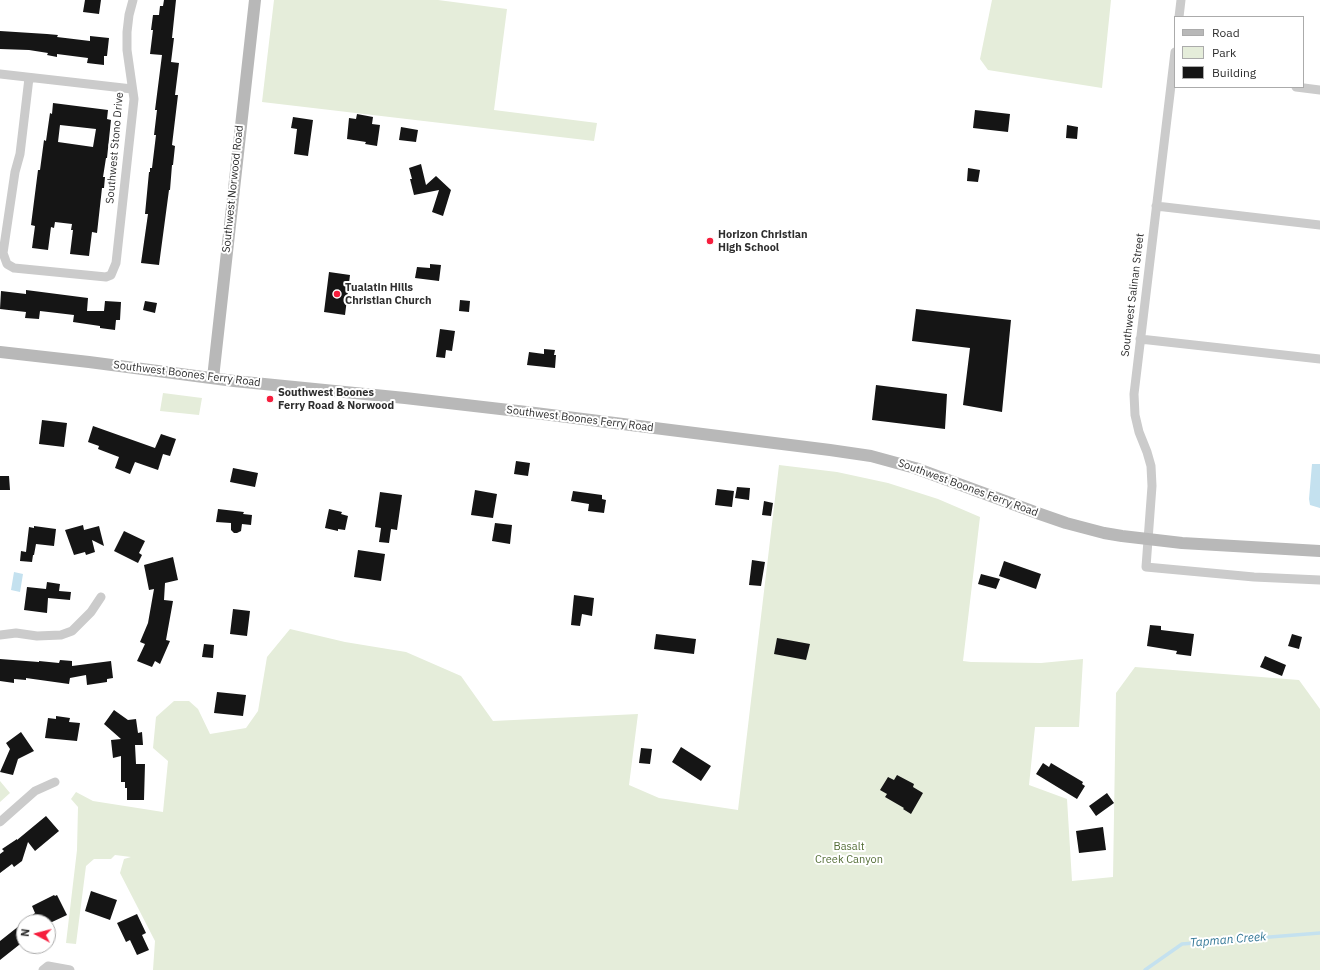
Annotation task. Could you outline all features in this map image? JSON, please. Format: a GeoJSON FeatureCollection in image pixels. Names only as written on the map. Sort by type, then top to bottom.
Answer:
{"type":"FeatureCollection","features":[{"type":"Feature","properties":{"kind":"main road","name":"Southwest Norwood Road"},"geometry":{"type":"LineString","coordinates":[[213,378],[255,0]]}},
{"type":"Feature","properties":{"kind":"main road","name":"Southwest Boones Ferry Road"},"geometry":{"type":"LineString","coordinates":[[0,352],[213,378],[535,413],[765,441],[871,456],[915,468],[1066,523],[1116,535],[1182,543],[1320,551]]}},
{"type":"Feature","properties":{"kind":"street","name":"Southwest Stono Drive"},"geometry":{"type":"LineString","coordinates":[[29,78],[20,154],[15,172],[3,253],[7,264],[14,268],[99,277],[111,275],[114,270],[117,256],[134,99],[126,32],[133,0]]}},
{"type":"Feature","properties":{"kind":"street"},"geometry":{"type":"LineString","coordinates":[[1179,16],[1181,0]]}},
{"type":"Feature","properties":{"kind":"street","name":"Southwest Salinan Street"},"geometry":{"type":"LineString","coordinates":[[1148,540],[1152,486],[1151,466],[1135,415],[1134,394],[1156,206],[1174,73]]}},
{"type":"Feature","properties":{"kind":"street"},"geometry":{"type":"LineString","coordinates":[[0,74],[132,89]]}},
{"type":"Feature","properties":{"kind":"street"},"geometry":{"type":"LineString","coordinates":[[1304,88],[1320,90]]}},
{"type":"Feature","properties":{"kind":"street"},"geometry":{"type":"LineString","coordinates":[[1156,206],[1320,225]]}},
{"type":"Feature","properties":{"kind":"street"},"geometry":{"type":"LineString","coordinates":[[1140,339],[1320,359]]}},
{"type":"Feature","properties":{"kind":"street"},"geometry":{"type":"LineString","coordinates":[[1148,540],[1146,567],[1244,576],[1320,580]]}},
{"type":"Feature","properties":{"kind":"street"},"geometry":{"type":"LineString","coordinates":[[0,635],[16,633],[37,636],[61,635],[72,631],[85,619],[101,597]]}},
{"type":"Feature","properties":{"kind":"street"},"geometry":{"type":"LineString","coordinates":[[0,822],[36,791],[55,782]]}},
{"type":"Feature","properties":{"kind":"street"},"geometry":{"type":"LineString","coordinates":[[43,970],[48,966],[70,970]]}},
{"type":"Feature","properties":{"kind":"green space"},"geometry":{"type":"Polygon","coordinates":[[[274,0],[438,0],[507,9],[494,110],[597,123],[594,141],[262,102],[274,0]]]}},
{"type":"Feature","properties":{"kind":"green space"},"geometry":{"type":"Polygon","coordinates":[[[992,0],[1111,0],[1102,88],[988,70],[980,59],[992,0]]]}},
{"type":"Feature","properties":{"kind":"green space"},"geometry":{"type":"Polygon","coordinates":[[[163,393],[202,398],[199,415],[160,411],[163,393]]]}},
{"type":"Feature","properties":{"kind":"green space","name":"Basalt Creek Canyon"},"geometry":{"type":"Polygon","coordinates":[[[779,465],[837,472],[888,483],[938,499],[980,517],[963,661],[1041,663],[1083,659],[1079,727],[1035,727],[1029,785],[1067,799],[1072,881],[1113,877],[1116,693],[1135,667],[1299,680],[1320,709],[1320,970],[153,970],[155,941],[120,873],[124,859],[131,857],[115,855],[111,859],[94,859],[86,866],[76,944],[66,943],[77,850],[78,807],[71,799],[76,792],[93,801],[163,812],[168,761],[153,748],[156,717],[174,701],[189,701],[198,709],[210,734],[246,728],[258,711],[267,657],[290,629],[345,642],[406,652],[461,676],[493,721],[638,714],[629,785],[659,798],[738,810],[779,465]]]}},
{"type":"Feature","properties":{"kind":"green space"},"geometry":{"type":"Polygon","coordinates":[[[0,781],[10,793],[0,802],[0,781]]]}},
{"type":"Feature","properties":{"kind":"water"},"geometry":{"type":"Polygon","coordinates":[[[1312,464],[1320,464],[1320,508],[1310,505],[1309,499],[1312,464]]]}},
{"type":"Feature","properties":{"kind":"water"},"geometry":{"type":"Polygon","coordinates":[[[14,572],[23,574],[20,592],[11,590],[14,572]]]}},
{"type":"Feature","properties":{"kind":"building"},"geometry":{"type":"Polygon","coordinates":[[[85,0],[101,0],[99,14],[83,12],[85,0]]]}},
{"type":"Feature","properties":{"kind":"building"},"geometry":{"type":"Polygon","coordinates":[[[164,0],[176,0],[171,62],[179,63],[175,95],[178,95],[172,145],[175,146],[159,265],[141,263],[148,214],[145,214],[149,172],[150,168],[152,168],[156,135],[154,135],[157,110],[155,110],[162,55],[150,54],[153,30],[151,30],[153,15],[159,15],[160,6],[163,6],[164,0]]]}},
{"type":"Feature","properties":{"kind":"building"},"geometry":{"type":"Polygon","coordinates":[[[0,31],[58,35],[57,37],[90,41],[90,36],[109,38],[107,56],[104,56],[104,65],[87,63],[88,58],[57,54],[57,57],[47,55],[48,53],[29,50],[0,49],[0,31]]]}},
{"type":"Feature","properties":{"kind":"building"},"geometry":{"type":"Polygon","coordinates":[[[53,103],[108,110],[107,119],[111,120],[107,158],[103,177],[105,177],[104,188],[102,188],[97,233],[92,232],[89,256],[70,254],[73,230],[71,230],[72,224],[55,222],[54,228],[51,227],[48,250],[32,248],[35,226],[31,225],[38,170],[40,170],[44,140],[46,141],[50,113],[52,114],[53,103]],[[60,125],[58,142],[93,147],[96,129],[60,125]]]}},
{"type":"Feature","properties":{"kind":"building"},"geometry":{"type":"Polygon","coordinates":[[[975,110],[1010,114],[1008,132],[973,128],[975,110]]]}},
{"type":"Feature","properties":{"kind":"building"},"geometry":{"type":"Polygon","coordinates":[[[357,114],[373,117],[372,124],[380,125],[377,146],[365,144],[366,142],[347,139],[349,118],[356,119],[357,114]]]}},
{"type":"Feature","properties":{"kind":"building"},"geometry":{"type":"Polygon","coordinates":[[[293,117],[313,120],[308,156],[294,154],[297,129],[291,128],[293,117]]]}},
{"type":"Feature","properties":{"kind":"building"},"geometry":{"type":"Polygon","coordinates":[[[1067,125],[1078,127],[1077,139],[1066,138],[1067,125]]]}},
{"type":"Feature","properties":{"kind":"building"},"geometry":{"type":"Polygon","coordinates":[[[401,127],[418,130],[416,142],[399,140],[401,127]]]}},
{"type":"Feature","properties":{"kind":"building"},"geometry":{"type":"Polygon","coordinates":[[[421,164],[426,185],[436,176],[451,190],[443,216],[432,212],[439,190],[414,195],[409,168],[421,164]]]}},
{"type":"Feature","properties":{"kind":"building"},"geometry":{"type":"Polygon","coordinates":[[[968,168],[980,170],[978,182],[967,181],[968,168]]]}},
{"type":"Feature","properties":{"kind":"building"},"geometry":{"type":"Polygon","coordinates":[[[430,264],[441,265],[439,281],[415,278],[417,267],[430,268],[430,264]]]}},
{"type":"Feature","properties":{"kind":"building","name":"Tualatin Hills Christian Church"},"geometry":{"type":"Polygon","coordinates":[[[329,272],[350,275],[345,315],[324,312],[329,272]]]}},
{"type":"Feature","properties":{"kind":"building"},"geometry":{"type":"Polygon","coordinates":[[[26,290],[88,298],[87,311],[104,311],[105,301],[121,302],[120,320],[116,320],[115,330],[73,322],[74,315],[40,311],[39,319],[25,318],[26,312],[0,309],[1,291],[26,294],[26,290]]]}},
{"type":"Feature","properties":{"kind":"building"},"geometry":{"type":"Polygon","coordinates":[[[460,300],[470,301],[469,312],[459,311],[460,300]]]}},
{"type":"Feature","properties":{"kind":"building"},"geometry":{"type":"Polygon","coordinates":[[[145,301],[157,303],[155,313],[143,310],[145,301]]]}},
{"type":"Feature","properties":{"kind":"building"},"geometry":{"type":"Polygon","coordinates":[[[916,309],[1011,320],[1002,412],[963,405],[970,348],[912,341],[916,309]]]}},
{"type":"Feature","properties":{"kind":"building"},"geometry":{"type":"Polygon","coordinates":[[[440,329],[455,331],[452,351],[446,350],[445,358],[436,357],[440,329]]]}},
{"type":"Feature","properties":{"kind":"building"},"geometry":{"type":"Polygon","coordinates":[[[544,349],[555,350],[555,368],[527,365],[529,352],[544,354],[544,349]]]}},
{"type":"Feature","properties":{"kind":"building"},"geometry":{"type":"Polygon","coordinates":[[[876,385],[947,394],[945,429],[872,420],[876,385]]]}},
{"type":"Feature","properties":{"kind":"building"},"geometry":{"type":"Polygon","coordinates":[[[42,420],[67,423],[64,447],[39,444],[42,420]]]}},
{"type":"Feature","properties":{"kind":"building"},"geometry":{"type":"Polygon","coordinates":[[[93,426],[155,448],[161,434],[176,439],[170,456],[163,454],[158,470],[135,462],[130,474],[115,468],[119,457],[98,449],[99,446],[88,442],[93,426]]]}},
{"type":"Feature","properties":{"kind":"building"},"geometry":{"type":"Polygon","coordinates":[[[516,461],[530,463],[528,476],[514,474],[516,461]]]}},
{"type":"Feature","properties":{"kind":"building"},"geometry":{"type":"Polygon","coordinates":[[[233,468],[258,473],[255,487],[230,482],[233,468]]]}},
{"type":"Feature","properties":{"kind":"building"},"geometry":{"type":"Polygon","coordinates":[[[0,476],[9,476],[10,490],[0,490],[0,476]]]}},
{"type":"Feature","properties":{"kind":"building"},"geometry":{"type":"Polygon","coordinates":[[[737,487],[750,488],[749,500],[735,498],[737,487]]]}},
{"type":"Feature","properties":{"kind":"building"},"geometry":{"type":"Polygon","coordinates":[[[717,489],[734,491],[732,507],[715,505],[717,489]]]}},
{"type":"Feature","properties":{"kind":"building"},"geometry":{"type":"Polygon","coordinates":[[[475,490],[497,494],[493,518],[471,515],[475,490]]]}},
{"type":"Feature","properties":{"kind":"building"},"geometry":{"type":"Polygon","coordinates":[[[573,491],[602,495],[602,499],[606,500],[604,513],[588,511],[589,504],[571,501],[573,491]]]}},
{"type":"Feature","properties":{"kind":"building"},"geometry":{"type":"Polygon","coordinates":[[[380,492],[402,495],[397,530],[391,529],[389,543],[379,542],[381,528],[375,527],[380,492]]]}},
{"type":"Feature","properties":{"kind":"building"},"geometry":{"type":"Polygon","coordinates":[[[764,501],[773,503],[771,516],[762,515],[764,501]]]}},
{"type":"Feature","properties":{"kind":"building"},"geometry":{"type":"Polygon","coordinates":[[[218,509],[244,512],[243,514],[252,515],[251,525],[242,524],[241,531],[234,533],[231,530],[231,523],[216,522],[218,509]]]}},
{"type":"Feature","properties":{"kind":"building"},"geometry":{"type":"Polygon","coordinates":[[[329,509],[342,512],[341,514],[348,516],[345,530],[338,529],[338,531],[325,528],[329,509]]]}},
{"type":"Feature","properties":{"kind":"building"},"geometry":{"type":"Polygon","coordinates":[[[495,523],[512,525],[510,544],[492,541],[495,523]]]}},
{"type":"Feature","properties":{"kind":"building"},"geometry":{"type":"Polygon","coordinates":[[[83,525],[84,530],[99,526],[104,546],[92,540],[95,552],[86,555],[85,552],[74,555],[65,530],[83,525]]]}},
{"type":"Feature","properties":{"kind":"building"},"geometry":{"type":"Polygon","coordinates":[[[34,526],[56,529],[54,546],[36,544],[32,562],[20,561],[21,551],[26,552],[29,527],[34,528],[34,526]]]}},
{"type":"Feature","properties":{"kind":"building"},"geometry":{"type":"Polygon","coordinates":[[[124,531],[145,541],[139,553],[142,555],[138,563],[114,551],[124,531]]]}},
{"type":"Feature","properties":{"kind":"building"},"geometry":{"type":"Polygon","coordinates":[[[358,550],[385,554],[381,581],[354,577],[358,550]]]}},
{"type":"Feature","properties":{"kind":"building"},"geometry":{"type":"Polygon","coordinates":[[[173,557],[178,580],[165,583],[164,600],[173,601],[166,640],[170,641],[160,664],[155,661],[152,667],[137,661],[145,644],[140,642],[148,623],[154,589],[149,590],[144,565],[173,557]]]}},
{"type":"Feature","properties":{"kind":"building"},"geometry":{"type":"Polygon","coordinates":[[[752,560],[765,562],[761,586],[749,585],[752,560]]]}},
{"type":"Feature","properties":{"kind":"building"},"geometry":{"type":"Polygon","coordinates":[[[1004,561],[1041,574],[1036,589],[999,576],[1004,561]]]}},
{"type":"Feature","properties":{"kind":"building"},"geometry":{"type":"Polygon","coordinates":[[[981,574],[1000,579],[996,589],[978,584],[981,574]]]}},
{"type":"Feature","properties":{"kind":"building"},"geometry":{"type":"Polygon","coordinates":[[[47,582],[60,584],[59,591],[71,592],[70,600],[48,598],[47,613],[24,610],[27,587],[46,589],[47,582]]]}},
{"type":"Feature","properties":{"kind":"building"},"geometry":{"type":"Polygon","coordinates":[[[574,595],[594,598],[592,616],[582,614],[580,626],[571,625],[574,595]]]}},
{"type":"Feature","properties":{"kind":"building"},"geometry":{"type":"Polygon","coordinates":[[[233,609],[250,611],[247,636],[230,634],[233,609]]]}},
{"type":"Feature","properties":{"kind":"building"},"geometry":{"type":"Polygon","coordinates":[[[1150,625],[1161,626],[1161,630],[1194,634],[1191,656],[1176,654],[1177,651],[1147,646],[1150,625]]]}},
{"type":"Feature","properties":{"kind":"building"},"geometry":{"type":"Polygon","coordinates":[[[656,634],[696,639],[694,654],[654,649],[656,634]]]}},
{"type":"Feature","properties":{"kind":"building"},"geometry":{"type":"Polygon","coordinates":[[[1292,634],[1302,637],[1299,649],[1288,646],[1292,634]]]}},
{"type":"Feature","properties":{"kind":"building"},"geometry":{"type":"Polygon","coordinates":[[[777,638],[810,644],[806,660],[774,654],[777,638]]]}},
{"type":"Feature","properties":{"kind":"building"},"geometry":{"type":"Polygon","coordinates":[[[204,644],[214,645],[213,658],[202,657],[204,644]]]}},
{"type":"Feature","properties":{"kind":"building"},"geometry":{"type":"Polygon","coordinates":[[[1265,656],[1286,665],[1282,676],[1260,667],[1265,656]]]}},
{"type":"Feature","properties":{"kind":"building"},"geometry":{"type":"Polygon","coordinates":[[[0,659],[59,663],[60,660],[72,661],[72,666],[111,661],[113,678],[107,679],[107,682],[87,685],[86,675],[70,678],[69,684],[26,678],[26,680],[14,679],[14,683],[0,681],[0,659]]]}},
{"type":"Feature","properties":{"kind":"building"},"geometry":{"type":"Polygon","coordinates":[[[217,692],[246,695],[243,716],[214,713],[217,692]]]}},
{"type":"Feature","properties":{"kind":"building"},"geometry":{"type":"Polygon","coordinates":[[[114,710],[128,720],[136,719],[138,733],[142,732],[143,745],[135,745],[136,764],[145,764],[144,800],[127,800],[127,788],[125,788],[125,782],[121,782],[121,756],[113,758],[111,740],[121,739],[104,724],[114,710]]]}},
{"type":"Feature","properties":{"kind":"building"},"geometry":{"type":"Polygon","coordinates":[[[56,716],[70,718],[69,722],[80,723],[77,741],[45,738],[48,718],[56,719],[56,716]]]}},
{"type":"Feature","properties":{"kind":"building"},"geometry":{"type":"Polygon","coordinates":[[[21,732],[34,751],[18,759],[13,775],[0,772],[10,749],[6,743],[21,732]]]}},
{"type":"Feature","properties":{"kind":"building"},"geometry":{"type":"Polygon","coordinates":[[[681,747],[711,766],[701,781],[672,762],[681,747]]]}},
{"type":"Feature","properties":{"kind":"building"},"geometry":{"type":"Polygon","coordinates":[[[641,748],[652,749],[650,764],[639,763],[641,748]]]}},
{"type":"Feature","properties":{"kind":"building"},"geometry":{"type":"Polygon","coordinates":[[[1043,763],[1049,767],[1051,763],[1083,782],[1082,784],[1085,786],[1077,799],[1036,774],[1043,763]]]}},
{"type":"Feature","properties":{"kind":"building"},"geometry":{"type":"Polygon","coordinates":[[[897,775],[914,784],[913,787],[923,793],[911,814],[885,797],[887,794],[880,790],[888,777],[894,780],[897,775]]]}},
{"type":"Feature","properties":{"kind":"building"},"geometry":{"type":"Polygon","coordinates":[[[1107,793],[1114,803],[1096,816],[1089,806],[1107,793]]]}},
{"type":"Feature","properties":{"kind":"building"},"geometry":{"type":"Polygon","coordinates":[[[46,816],[59,831],[35,851],[28,842],[22,861],[14,867],[12,864],[0,873],[0,854],[4,851],[2,849],[17,840],[46,816]]]}},
{"type":"Feature","properties":{"kind":"building"},"geometry":{"type":"Polygon","coordinates":[[[1103,827],[1106,850],[1079,853],[1076,831],[1103,827]]]}},
{"type":"Feature","properties":{"kind":"building"},"geometry":{"type":"Polygon","coordinates":[[[91,891],[117,900],[110,920],[85,911],[91,891]]]}},
{"type":"Feature","properties":{"kind":"building"},"geometry":{"type":"Polygon","coordinates":[[[54,895],[57,895],[67,915],[56,920],[56,914],[34,914],[35,913],[32,906],[54,895]]]}},
{"type":"Feature","properties":{"kind":"building"},"geometry":{"type":"Polygon","coordinates":[[[137,914],[146,933],[142,935],[149,950],[137,955],[130,940],[126,942],[117,923],[137,914]]]}},
{"type":"Feature","properties":{"kind":"building"},"geometry":{"type":"Polygon","coordinates":[[[16,928],[16,947],[0,960],[0,941],[16,928]]]}},
{"type":"Feature","properties":{"kind":"waterway","name":"Tapman Creek"},"geometry":{"type":"LineString","coordinates":[[1145,970],[1182,944],[1320,933]]}},
{"type":"Feature","properties":{"kind":"place","name":"Horizon Christian High School"},"geometry":{"type":"Point","coordinates":[710,241]}},
{"type":"Feature","properties":{"kind":"place","name":"Tualatin Hills Christian Church"},"geometry":{"type":"Point","coordinates":[337,294]}},
{"type":"Feature","properties":{"kind":"place","name":"Southwest Boones Ferry Road & Norwood"},"geometry":{"type":"Point","coordinates":[270,399]}}]}
